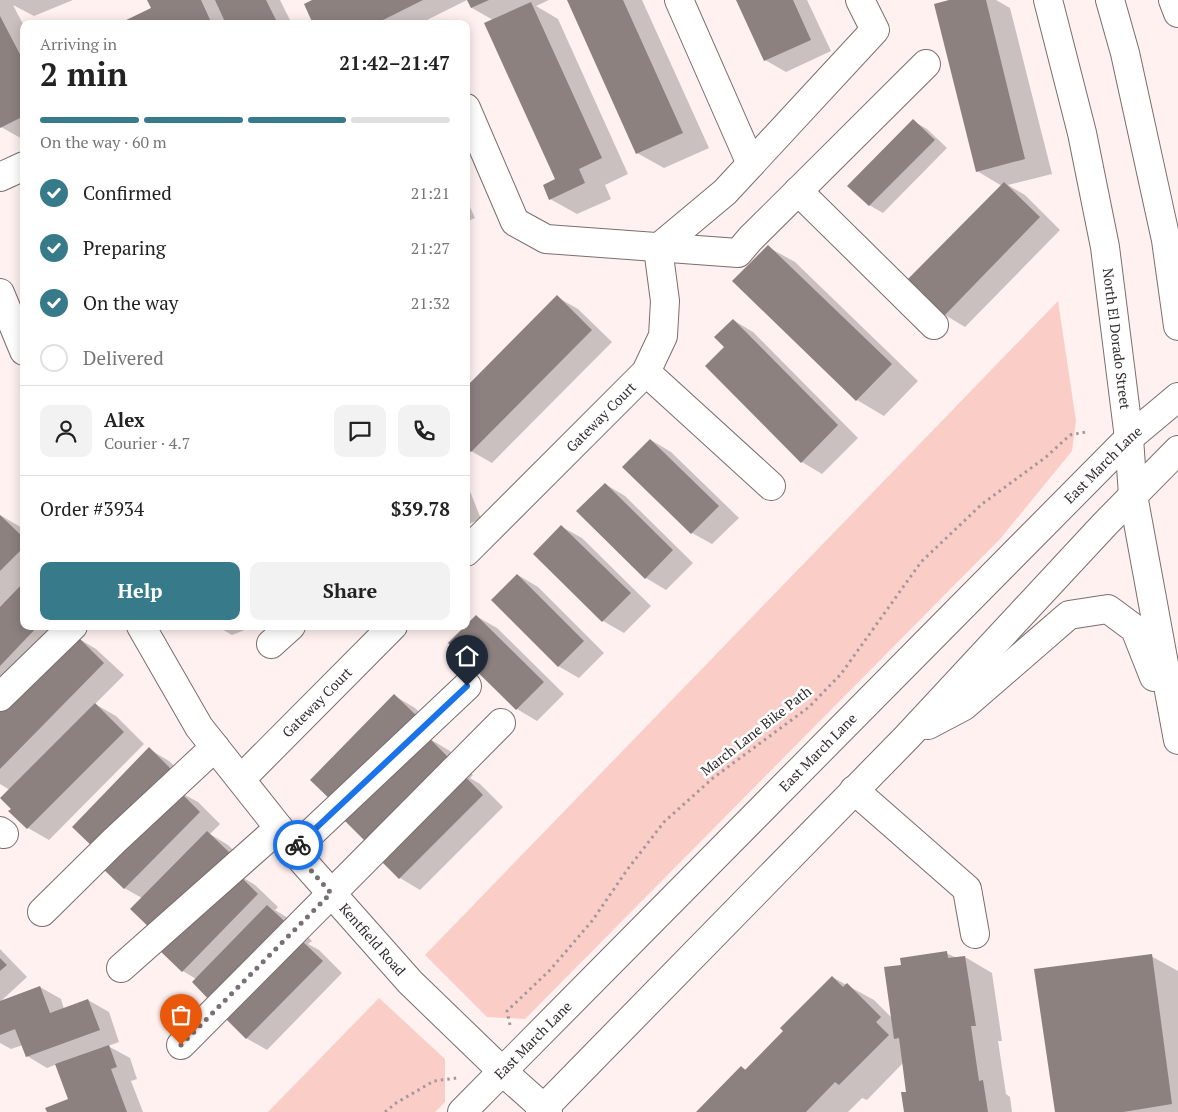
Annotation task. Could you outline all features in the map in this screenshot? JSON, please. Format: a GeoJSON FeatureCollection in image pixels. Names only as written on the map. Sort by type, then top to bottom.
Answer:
{"type":"FeatureCollection","features":[{"type":"Feature","properties":{"kind":"main road"},"geometry":{"type":"LineString","coordinates":[[679,0],[751,164]]}},
{"type":"Feature","properties":{"kind":"main road"},"geometry":{"type":"LineString","coordinates":[[658,248],[725,192],[875,30],[860,0]]}},
{"type":"Feature","properties":{"kind":"main road","name":"North El Dorado Street"},"geometry":{"type":"LineString","coordinates":[[1048,0],[1082,132],[1105,247],[1129,438],[1133,495],[1178,737]]}},
{"type":"Feature","properties":{"kind":"main road"},"geometry":{"type":"LineString","coordinates":[[1110,0],[1125,54],[1166,240],[1178,326]]}},
{"type":"Feature","properties":{"kind":"main road"},"geometry":{"type":"LineString","coordinates":[[1173,0],[1178,13]]}},
{"type":"Feature","properties":{"kind":"main road"},"geometry":{"type":"LineString","coordinates":[[470,117],[515,222],[546,239],[738,253],[926,64]]}},
{"type":"Feature","properties":{"kind":"main road"},"geometry":{"type":"LineString","coordinates":[[0,177],[20,168]]}},
{"type":"Feature","properties":{"kind":"main road"},"geometry":{"type":"LineString","coordinates":[[798,191],[934,325]]}},
{"type":"Feature","properties":{"kind":"main road","name":"Gateway Court"},"geometry":{"type":"LineString","coordinates":[[470,548],[646,372],[662,336],[665,301],[658,248]]}},
{"type":"Feature","properties":{"kind":"main road"},"geometry":{"type":"LineString","coordinates":[[0,294],[20,342]]}},
{"type":"Feature","properties":{"kind":"main road"},"geometry":{"type":"LineString","coordinates":[[646,372],[772,486]]}},
{"type":"Feature","properties":{"kind":"main road","name":"East March Lane"},"geometry":{"type":"LineString","coordinates":[[462,1112],[1129,438],[1178,397]]}},
{"type":"Feature","properties":{"kind":"main road"},"geometry":{"type":"LineString","coordinates":[[544,1111],[907,737],[1133,495],[1178,450]]}},
{"type":"Feature","properties":{"kind":"main road"},"geometry":{"type":"LineString","coordinates":[[907,737],[964,706],[1069,615],[1108,609],[1135,629],[1178,737]]}},
{"type":"Feature","properties":{"kind":"main road"},"geometry":{"type":"LineString","coordinates":[[0,697],[69,630]]}},
{"type":"Feature","properties":{"kind":"main road","name":"Kentfield Road"},"geometry":{"type":"LineString","coordinates":[[143,630],[199,727],[279,828],[293,850],[410,982],[544,1111]]}},
{"type":"Feature","properties":{"kind":"main road","name":"Gateway Court"},"geometry":{"type":"LineString","coordinates":[[241,779],[389,630]]}},
{"type":"Feature","properties":{"kind":"main road"},"geometry":{"type":"LineString","coordinates":[[293,850],[467,686]]}},
{"type":"Feature","properties":{"kind":"main road"},"geometry":{"type":"LineString","coordinates":[[181,1045],[501,723]]}},
{"type":"Feature","properties":{"kind":"main road"},"geometry":{"type":"LineString","coordinates":[[42,912],[114,841],[215,747]]}},
{"type":"Feature","properties":{"kind":"main road"},"geometry":{"type":"LineString","coordinates":[[854,790],[967,888],[976,934]]}},
{"type":"Feature","properties":{"kind":"main road"},"geometry":{"type":"LineString","coordinates":[[121,968],[279,828]]}},
{"type":"Feature","properties":{"kind":"path","name":"March Lane Bike Path"},"geometry":{"type":"LineString","coordinates":[[511,1027],[507,1012],[550,970],[592,922],[627,870],[664,822],[713,778],[809,707],[840,674],[921,562],[982,504],[1046,457],[1070,435],[1086,432]]}},
{"type":"Feature","properties":{"kind":"path"},"geometry":{"type":"LineString","coordinates":[[385,1112],[396,1103],[434,1081],[457,1078]]}},
{"type":"Feature","properties":{"kind":"shaded area"},"geometry":{"type":"Polygon","coordinates":[[[1058,301],[1076,421],[1072,451],[1000,539],[525,1019],[487,1017],[425,955],[1058,301]]]}},
{"type":"Feature","properties":{"kind":"shaded area"},"geometry":{"type":"Polygon","coordinates":[[[379,998],[445,1059],[445,1102],[435,1112],[268,1112],[379,998]]]}},
{"type":"Feature","properties":{"kind":"building"},"geometry":{"type":"Polygon","coordinates":[[[147,0],[201,0],[210,20],[126,20],[151,8],[147,0]]]}},
{"type":"Feature","properties":{"kind":"building"},"geometry":{"type":"Polygon","coordinates":[[[215,0],[266,0],[276,20],[224,20],[215,0]]]}},
{"type":"Feature","properties":{"kind":"building"},"geometry":{"type":"Polygon","coordinates":[[[312,0],[423,0],[383,20],[311,20],[304,4],[312,0]]]}},
{"type":"Feature","properties":{"kind":"building"},"geometry":{"type":"Polygon","coordinates":[[[467,0],[489,0],[471,8],[467,0]]]}},
{"type":"Feature","properties":{"kind":"building"},"geometry":{"type":"Polygon","coordinates":[[[567,0],[623,0],[683,133],[636,154],[567,0]]]}},
{"type":"Feature","properties":{"kind":"building"},"geometry":{"type":"Polygon","coordinates":[[[736,0],[793,0],[811,40],[764,61],[736,0]]]}},
{"type":"Feature","properties":{"kind":"building"},"geometry":{"type":"Polygon","coordinates":[[[949,0],[986,0],[1025,159],[976,172],[934,4],[949,0]]]}},
{"type":"Feature","properties":{"kind":"building"},"geometry":{"type":"Polygon","coordinates":[[[531,2],[602,158],[579,169],[585,183],[549,200],[543,185],[555,179],[484,23],[531,2]]]}},
{"type":"Feature","properties":{"kind":"building"},"geometry":{"type":"Polygon","coordinates":[[[0,16],[20,54],[20,118],[0,128],[0,16]]]}},
{"type":"Feature","properties":{"kind":"building"},"geometry":{"type":"Polygon","coordinates":[[[913,119],[935,140],[869,206],[847,186],[913,119]]]}},
{"type":"Feature","properties":{"kind":"building"},"geometry":{"type":"Polygon","coordinates":[[[1004,182],[1040,217],[944,316],[907,280],[1004,182]]]}},
{"type":"Feature","properties":{"kind":"building"},"geometry":{"type":"Polygon","coordinates":[[[768,245],[892,364],[856,401],[732,281],[768,245]]]}},
{"type":"Feature","properties":{"kind":"building"},"geometry":{"type":"Polygon","coordinates":[[[557,295],[592,330],[471,452],[470,383],[557,295]]]}},
{"type":"Feature","properties":{"kind":"building"},"geometry":{"type":"Polygon","coordinates":[[[733,319],[838,425],[801,463],[705,366],[724,347],[714,337],[733,319]]]}},
{"type":"Feature","properties":{"kind":"building"},"geometry":{"type":"Polygon","coordinates":[[[650,439],[719,506],[691,534],[622,467],[650,439]]]}},
{"type":"Feature","properties":{"kind":"building"},"geometry":{"type":"Polygon","coordinates":[[[605,483],[673,550],[645,579],[576,511],[605,483]]]}},
{"type":"Feature","properties":{"kind":"building"},"geometry":{"type":"Polygon","coordinates":[[[0,515],[20,534],[20,551],[0,571],[0,515]]]}},
{"type":"Feature","properties":{"kind":"building"},"geometry":{"type":"Polygon","coordinates":[[[561,525],[631,593],[602,622],[533,554],[561,525]]]}},
{"type":"Feature","properties":{"kind":"building"},"geometry":{"type":"Polygon","coordinates":[[[517,574],[584,641],[558,667],[491,600],[517,574]]]}},
{"type":"Feature","properties":{"kind":"building"},"geometry":{"type":"Polygon","coordinates":[[[20,586],[20,630],[34,630],[0,666],[0,607],[20,586]]]}},
{"type":"Feature","properties":{"kind":"building"},"geometry":{"type":"Polygon","coordinates":[[[476,615],[544,682],[516,710],[448,643],[461,630],[470,630],[470,621],[476,615]]]}},
{"type":"Feature","properties":{"kind":"building"},"geometry":{"type":"Polygon","coordinates":[[[76,635],[104,663],[0,769],[0,709],[76,635]]]}},
{"type":"Feature","properties":{"kind":"building"},"geometry":{"type":"Polygon","coordinates":[[[394,694],[419,718],[335,804],[310,780],[394,694]]]}},
{"type":"Feature","properties":{"kind":"building"},"geometry":{"type":"Polygon","coordinates":[[[95,703],[124,732],[27,829],[8,811],[11,809],[0,798],[95,703]]]}},
{"type":"Feature","properties":{"kind":"building"},"geometry":{"type":"Polygon","coordinates":[[[429,738],[453,762],[369,845],[345,821],[429,738]]]}},
{"type":"Feature","properties":{"kind":"building"},"geometry":{"type":"Polygon","coordinates":[[[149,747],[174,772],[97,851],[72,827],[149,747]]]}},
{"type":"Feature","properties":{"kind":"building"},"geometry":{"type":"Polygon","coordinates":[[[460,771],[483,795],[399,879],[375,855],[460,771]]]}},
{"type":"Feature","properties":{"kind":"building"},"geometry":{"type":"Polygon","coordinates":[[[177,789],[200,812],[124,889],[100,866],[177,789]]]}},
{"type":"Feature","properties":{"kind":"building"},"geometry":{"type":"Polygon","coordinates":[[[207,831],[232,855],[155,933],[130,909],[207,831]]]}},
{"type":"Feature","properties":{"kind":"building"},"geometry":{"type":"Polygon","coordinates":[[[235,871],[258,894],[182,972],[158,949],[235,871]]]}},
{"type":"Feature","properties":{"kind":"building"},"geometry":{"type":"Polygon","coordinates":[[[267,905],[292,928],[215,1006],[192,982],[267,905]]]}},
{"type":"Feature","properties":{"kind":"building"},"geometry":{"type":"Polygon","coordinates":[[[298,937],[323,961],[246,1039],[222,1015],[298,937]]]}},
{"type":"Feature","properties":{"kind":"building"},"geometry":{"type":"Polygon","coordinates":[[[947,951],[948,958],[965,956],[976,1026],[971,1026],[979,1081],[983,1080],[988,1112],[904,1112],[901,1092],[906,1092],[899,1038],[894,1039],[884,967],[901,965],[900,958],[947,951]]]}},
{"type":"Feature","properties":{"kind":"building"},"geometry":{"type":"Polygon","coordinates":[[[1152,954],[1172,1104],[1123,1112],[1055,1112],[1034,969],[1152,954]]]}},
{"type":"Feature","properties":{"kind":"building"},"geometry":{"type":"Polygon","coordinates":[[[0,958],[7,965],[0,971],[0,958]]]}},
{"type":"Feature","properties":{"kind":"building"},"geometry":{"type":"Polygon","coordinates":[[[832,976],[843,987],[847,983],[881,1017],[876,1022],[889,1035],[839,1085],[835,1082],[806,1112],[696,1112],[741,1066],[745,1070],[783,1031],[780,1028],[832,976]]]}},
{"type":"Feature","properties":{"kind":"building"},"geometry":{"type":"Polygon","coordinates":[[[40,986],[50,1013],[88,999],[100,1030],[26,1057],[15,1029],[0,1035],[0,1001],[40,986]]]}},
{"type":"Feature","properties":{"kind":"building"},"geometry":{"type":"Polygon","coordinates":[[[109,1045],[117,1067],[111,1069],[127,1112],[47,1112],[45,1108],[68,1099],[55,1064],[109,1045]]]}},
{"type":"Feature","properties":{"kind":"way so far"},"geometry":{"type":"LineString","coordinates":[[181,1045],[331,893],[293,850],[298,845]]}},
{"type":"Feature","properties":{"kind":"route"},"geometry":{"type":"LineString","coordinates":[[298,845],[467,686]]}}]}
